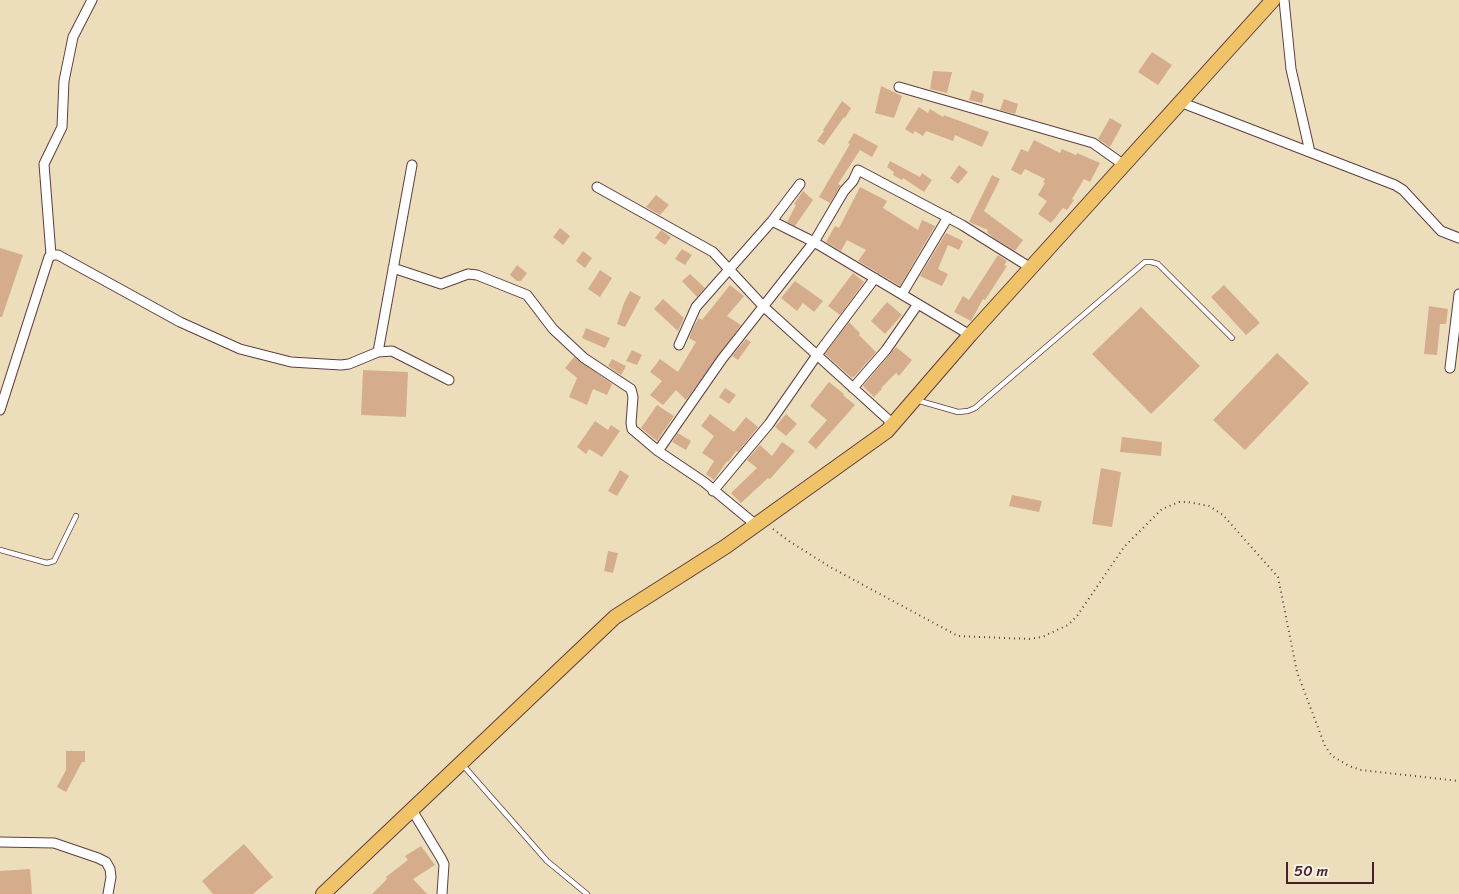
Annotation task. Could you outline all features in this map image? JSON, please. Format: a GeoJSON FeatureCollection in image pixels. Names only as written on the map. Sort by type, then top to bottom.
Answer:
{"type":"FeatureCollection","features":[{"type":"Feature","properties":{"kind":"main road"},"geometry":{"type":"LineString","coordinates":[[324,894],[615,617],[725,547],[887,431],[970,335],[1273,0]]}},
{"type":"Feature","properties":{"kind":"street"},"geometry":{"type":"LineString","coordinates":[[0,410],[51,255],[44,164],[62,127],[64,81],[74,37],[92,0]]}},
{"type":"Feature","properties":{"kind":"street"},"geometry":{"type":"LineString","coordinates":[[1284,0],[1291,69],[1310,152]]}},
{"type":"Feature","properties":{"kind":"street"},"geometry":{"type":"LineString","coordinates":[[899,87],[1092,143],[1124,165]]}},
{"type":"Feature","properties":{"kind":"street"},"geometry":{"type":"LineString","coordinates":[[1180,102],[1400,187],[1441,231],[1459,238]]}},
{"type":"Feature","properties":{"kind":"street"},"geometry":{"type":"LineString","coordinates":[[378,352],[412,165]]}},
{"type":"Feature","properties":{"kind":"street"},"geometry":{"type":"LineString","coordinates":[[658,450],[722,359],[814,242],[858,170],[948,217],[1031,268]]}},
{"type":"Feature","properties":{"kind":"street"},"geometry":{"type":"LineString","coordinates":[[679,345],[696,307],[772,221],[800,184]]}},
{"type":"Feature","properties":{"kind":"street"},"geometry":{"type":"LineString","coordinates":[[598,187],[713,252],[764,307],[893,424]]}},
{"type":"Feature","properties":{"kind":"street"},"geometry":{"type":"LineString","coordinates":[[902,294],[948,217]]}},
{"type":"Feature","properties":{"kind":"street"},"geometry":{"type":"LineString","coordinates":[[772,221],[814,242],[970,335]]}},
{"type":"Feature","properties":{"kind":"street"},"geometry":{"type":"LineString","coordinates":[[51,255],[58,255],[180,322],[240,349],[291,362],[341,365],[349,364],[378,352],[392,351],[449,380]]}},
{"type":"Feature","properties":{"kind":"street"},"geometry":{"type":"LineString","coordinates":[[394,268],[441,284],[468,274],[477,275],[527,295],[553,328],[584,358],[631,389],[633,397],[630,423],[632,429],[759,523]]}},
{"type":"Feature","properties":{"kind":"street"},"geometry":{"type":"LineString","coordinates":[[714,491],[769,424],[817,355],[875,278]]}},
{"type":"Feature","properties":{"kind":"street"},"geometry":{"type":"LineString","coordinates":[[1450,368],[1459,294]]}},
{"type":"Feature","properties":{"kind":"street"},"geometry":{"type":"LineString","coordinates":[[853,388],[886,350],[918,304]]}},
{"type":"Feature","properties":{"kind":"street"},"geometry":{"type":"LineString","coordinates":[[412,810],[444,864],[442,894]]}},
{"type":"Feature","properties":{"kind":"street"},"geometry":{"type":"LineString","coordinates":[[0,842],[54,843],[98,858],[106,862],[110,869],[111,877],[108,894]]}},
{"type":"Feature","properties":{"kind":"lane"},"geometry":{"type":"LineString","coordinates":[[914,399],[958,412],[975,408],[1145,262],[1158,264],[1232,338]]}},
{"type":"Feature","properties":{"kind":"lane"},"geometry":{"type":"LineString","coordinates":[[0,550],[47,563],[54,561],[76,516]]}},
{"type":"Feature","properties":{"kind":"lane"},"geometry":{"type":"LineString","coordinates":[[461,763],[547,861],[587,894]]}},
{"type":"Feature","properties":{"kind":"path"},"geometry":{"type":"LineString","coordinates":[[759,523],[830,567],[958,636],[1029,638],[1042,637],[1056,631],[1072,620],[1124,547],[1162,509],[1179,502],[1209,506],[1223,515],[1278,577],[1297,672],[1325,746],[1332,756],[1349,766],[1361,770],[1459,781]]}},
{"type":"Feature","properties":{"kind":"building"},"geometry":{"type":"Polygon","coordinates":[[[1152,52],[1172,65],[1158,85],[1138,72],[1152,52]]]}},
{"type":"Feature","properties":{"kind":"building"},"geometry":{"type":"Polygon","coordinates":[[[933,71],[952,72],[947,93],[930,89],[933,71]]]}},
{"type":"Feature","properties":{"kind":"building"},"geometry":{"type":"Polygon","coordinates":[[[881,86],[902,96],[894,118],[875,113],[881,86]]]}},
{"type":"Feature","properties":{"kind":"building"},"geometry":{"type":"Polygon","coordinates":[[[972,90],[984,94],[982,103],[969,100],[972,90]]]}},
{"type":"Feature","properties":{"kind":"building"},"geometry":{"type":"Polygon","coordinates":[[[1004,99],[1018,104],[1015,114],[1000,110],[1004,99]]]}},
{"type":"Feature","properties":{"kind":"building"},"geometry":{"type":"Polygon","coordinates":[[[842,101],[851,108],[824,145],[817,141],[842,101]]]}},
{"type":"Feature","properties":{"kind":"building"},"geometry":{"type":"Polygon","coordinates":[[[919,107],[928,113],[930,109],[943,117],[944,115],[989,132],[982,147],[955,135],[953,141],[926,131],[923,136],[915,131],[913,134],[905,129],[919,107]]]}},
{"type":"Feature","properties":{"kind":"building"},"geometry":{"type":"Polygon","coordinates":[[[1110,118],[1122,125],[1110,147],[1098,139],[1110,118]]]}},
{"type":"Feature","properties":{"kind":"building"},"geometry":{"type":"Polygon","coordinates":[[[854,133],[878,146],[872,157],[860,150],[838,184],[841,185],[830,203],[819,197],[850,144],[848,143],[854,133]]]}},
{"type":"Feature","properties":{"kind":"building"},"geometry":{"type":"Polygon","coordinates":[[[1034,140],[1060,153],[1062,149],[1100,163],[1090,182],[1084,179],[1067,210],[1063,208],[1051,223],[1038,214],[1047,201],[1038,195],[1045,183],[1043,182],[1045,179],[1025,169],[1021,175],[1011,170],[1021,149],[1028,152],[1034,140]]]}},
{"type":"Feature","properties":{"kind":"building"},"geometry":{"type":"Polygon","coordinates":[[[890,161],[920,177],[922,173],[932,180],[924,192],[903,178],[902,180],[893,175],[894,172],[887,167],[890,161]]]}},
{"type":"Feature","properties":{"kind":"building"},"geometry":{"type":"Polygon","coordinates":[[[959,165],[968,172],[958,184],[950,178],[959,165]]]}},
{"type":"Feature","properties":{"kind":"building"},"geometry":{"type":"Polygon","coordinates":[[[992,175],[1000,179],[984,211],[1023,240],[1015,251],[994,238],[987,232],[988,230],[969,222],[992,175]]]}},
{"type":"Feature","properties":{"kind":"building"},"geometry":{"type":"Polygon","coordinates":[[[860,187],[887,201],[883,208],[918,230],[922,220],[935,226],[900,286],[858,261],[866,250],[847,240],[841,251],[826,242],[835,226],[839,228],[860,187]]]}},
{"type":"Feature","properties":{"kind":"building"},"geometry":{"type":"Polygon","coordinates":[[[803,191],[813,200],[795,226],[787,222],[796,205],[794,204],[803,191]]]}},
{"type":"Feature","properties":{"kind":"building"},"geometry":{"type":"Polygon","coordinates":[[[656,195],[669,205],[660,215],[646,207],[656,195]]]}},
{"type":"Feature","properties":{"kind":"building"},"geometry":{"type":"Polygon","coordinates":[[[560,228],[570,236],[563,245],[553,237],[560,228]]]}},
{"type":"Feature","properties":{"kind":"building"},"geometry":{"type":"Polygon","coordinates":[[[661,230],[671,237],[665,245],[655,238],[661,230]]]}},
{"type":"Feature","properties":{"kind":"building"},"geometry":{"type":"Polygon","coordinates":[[[946,233],[963,241],[959,250],[948,245],[938,269],[948,274],[942,286],[920,276],[946,233]]]}},
{"type":"Feature","properties":{"kind":"building"},"geometry":{"type":"Polygon","coordinates":[[[0,248],[23,255],[2,317],[0,317],[0,248]]]}},
{"type":"Feature","properties":{"kind":"building"},"geometry":{"type":"Polygon","coordinates":[[[682,249],[692,255],[685,265],[675,259],[682,249]]]}},
{"type":"Feature","properties":{"kind":"building"},"geometry":{"type":"Polygon","coordinates":[[[583,251],[592,258],[585,268],[576,261],[583,251]]]}},
{"type":"Feature","properties":{"kind":"building"},"geometry":{"type":"Polygon","coordinates":[[[998,255],[1007,261],[1004,265],[1007,266],[985,300],[983,299],[971,321],[954,312],[963,296],[969,300],[998,255]]]}},
{"type":"Feature","properties":{"kind":"building"},"geometry":{"type":"Polygon","coordinates":[[[517,265],[527,273],[521,281],[517,281],[510,275],[517,265]]]}},
{"type":"Feature","properties":{"kind":"building"},"geometry":{"type":"Polygon","coordinates":[[[600,270],[612,278],[600,297],[588,289],[600,270]]]}},
{"type":"Feature","properties":{"kind":"building"},"geometry":{"type":"Polygon","coordinates":[[[853,273],[864,282],[840,315],[828,306],[853,273]]]}},
{"type":"Feature","properties":{"kind":"building"},"geometry":{"type":"Polygon","coordinates":[[[690,274],[705,288],[697,297],[682,281],[690,274]]]}},
{"type":"Feature","properties":{"kind":"building"},"geometry":{"type":"Polygon","coordinates":[[[795,281],[823,301],[814,312],[803,303],[797,311],[781,298],[795,281]]]}},
{"type":"Feature","properties":{"kind":"building"},"geometry":{"type":"Polygon","coordinates":[[[730,285],[744,296],[727,316],[741,325],[686,400],[676,390],[663,405],[650,395],[662,381],[650,372],[660,359],[678,372],[696,342],[689,338],[694,326],[699,318],[702,320],[730,285]]]}},
{"type":"Feature","properties":{"kind":"building"},"geometry":{"type":"Polygon","coordinates":[[[1224,285],[1260,323],[1246,335],[1211,297],[1224,285]]]}},
{"type":"Feature","properties":{"kind":"building"},"geometry":{"type":"Polygon","coordinates":[[[630,291],[641,297],[625,327],[617,324],[630,291]]]}},
{"type":"Feature","properties":{"kind":"building"},"geometry":{"type":"Polygon","coordinates":[[[663,299],[684,318],[678,331],[654,309],[663,299]]]}},
{"type":"Feature","properties":{"kind":"building"},"geometry":{"type":"Polygon","coordinates":[[[887,302],[902,315],[885,334],[871,321],[887,302]]]}},
{"type":"Feature","properties":{"kind":"building"},"geometry":{"type":"Polygon","coordinates":[[[1429,306],[1448,309],[1446,324],[1440,324],[1437,355],[1424,354],[1429,306]]]}},
{"type":"Feature","properties":{"kind":"building"},"geometry":{"type":"Polygon","coordinates":[[[1141,307],[1200,366],[1151,414],[1092,354],[1141,307]]]}},
{"type":"Feature","properties":{"kind":"building"},"geometry":{"type":"Polygon","coordinates":[[[849,322],[876,352],[852,378],[825,354],[849,322]]]}},
{"type":"Feature","properties":{"kind":"building"},"geometry":{"type":"Polygon","coordinates":[[[586,328],[610,338],[605,348],[582,338],[586,328]]]}},
{"type":"Feature","properties":{"kind":"building"},"geometry":{"type":"Polygon","coordinates":[[[746,339],[751,342],[738,360],[732,356],[746,339]]]}},
{"type":"Feature","properties":{"kind":"building"},"geometry":{"type":"Polygon","coordinates":[[[896,347],[912,360],[899,376],[896,373],[874,397],[863,386],[896,347]]]}},
{"type":"Feature","properties":{"kind":"building"},"geometry":{"type":"Polygon","coordinates":[[[632,350],[642,355],[637,365],[626,361],[632,350]]]}},
{"type":"Feature","properties":{"kind":"building"},"geometry":{"type":"Polygon","coordinates":[[[1277,353],[1309,383],[1245,450],[1213,420],[1277,353]]]}},
{"type":"Feature","properties":{"kind":"building"},"geometry":{"type":"Polygon","coordinates":[[[574,357],[612,384],[607,395],[593,389],[587,405],[569,397],[577,378],[565,368],[574,357]]]}},
{"type":"Feature","properties":{"kind":"building"},"geometry":{"type":"Polygon","coordinates":[[[612,359],[626,366],[621,375],[608,366],[612,359]]]}},
{"type":"Feature","properties":{"kind":"building"},"geometry":{"type":"Polygon","coordinates":[[[363,370],[408,372],[406,417],[361,415],[363,370]]]}},
{"type":"Feature","properties":{"kind":"building"},"geometry":{"type":"Polygon","coordinates":[[[829,382],[855,405],[816,449],[808,442],[827,420],[810,406],[829,382]]]}},
{"type":"Feature","properties":{"kind":"building"},"geometry":{"type":"Polygon","coordinates":[[[725,388],[736,395],[729,404],[719,397],[725,388]]]}},
{"type":"Feature","properties":{"kind":"building"},"geometry":{"type":"Polygon","coordinates":[[[657,405],[674,416],[657,441],[641,428],[657,405]]]}},
{"type":"Feature","properties":{"kind":"building"},"geometry":{"type":"Polygon","coordinates":[[[710,414],[734,432],[746,417],[758,427],[738,452],[736,451],[727,461],[714,480],[706,474],[714,461],[702,453],[714,436],[701,426],[710,414]]]}},
{"type":"Feature","properties":{"kind":"building"},"geometry":{"type":"Polygon","coordinates":[[[786,414],[797,424],[786,436],[775,427],[786,414]]]}},
{"type":"Feature","properties":{"kind":"building"},"geometry":{"type":"Polygon","coordinates":[[[595,421],[608,430],[611,425],[620,431],[602,457],[589,449],[586,454],[577,447],[595,421]]]}},
{"type":"Feature","properties":{"kind":"building"},"geometry":{"type":"Polygon","coordinates":[[[678,433],[691,441],[686,450],[672,442],[678,433]]]}},
{"type":"Feature","properties":{"kind":"building"},"geometry":{"type":"Polygon","coordinates":[[[1122,437],[1162,442],[1161,456],[1120,452],[1122,437]]]}},
{"type":"Feature","properties":{"kind":"building"},"geometry":{"type":"Polygon","coordinates":[[[782,442],[795,451],[770,479],[768,478],[741,503],[731,493],[757,468],[747,460],[760,445],[772,456],[782,442]]]}},
{"type":"Feature","properties":{"kind":"building"},"geometry":{"type":"Polygon","coordinates":[[[1101,468],[1121,472],[1112,527],[1092,524],[1101,468]]]}},
{"type":"Feature","properties":{"kind":"building"},"geometry":{"type":"Polygon","coordinates":[[[620,470],[629,476],[617,496],[608,491],[620,470]]]}},
{"type":"Feature","properties":{"kind":"building"},"geometry":{"type":"Polygon","coordinates":[[[1012,495],[1042,501],[1039,512],[1009,506],[1012,495]]]}},
{"type":"Feature","properties":{"kind":"building"},"geometry":{"type":"Polygon","coordinates":[[[608,551],[618,553],[613,573],[604,571],[608,551]]]}},
{"type":"Feature","properties":{"kind":"building"},"geometry":{"type":"Polygon","coordinates":[[[66,751],[85,751],[85,762],[82,762],[66,792],[57,787],[66,770],[66,751]]]}},
{"type":"Feature","properties":{"kind":"building"},"geometry":{"type":"Polygon","coordinates":[[[244,844],[273,877],[253,894],[213,894],[202,881],[244,844]]]}},
{"type":"Feature","properties":{"kind":"building"},"geometry":{"type":"Polygon","coordinates":[[[421,846],[435,865],[413,879],[427,894],[372,894],[387,879],[386,877],[408,860],[405,856],[421,846]]]}},
{"type":"Feature","properties":{"kind":"building"},"geometry":{"type":"Polygon","coordinates":[[[30,869],[32,894],[0,894],[0,871],[30,869]]]}}]}
